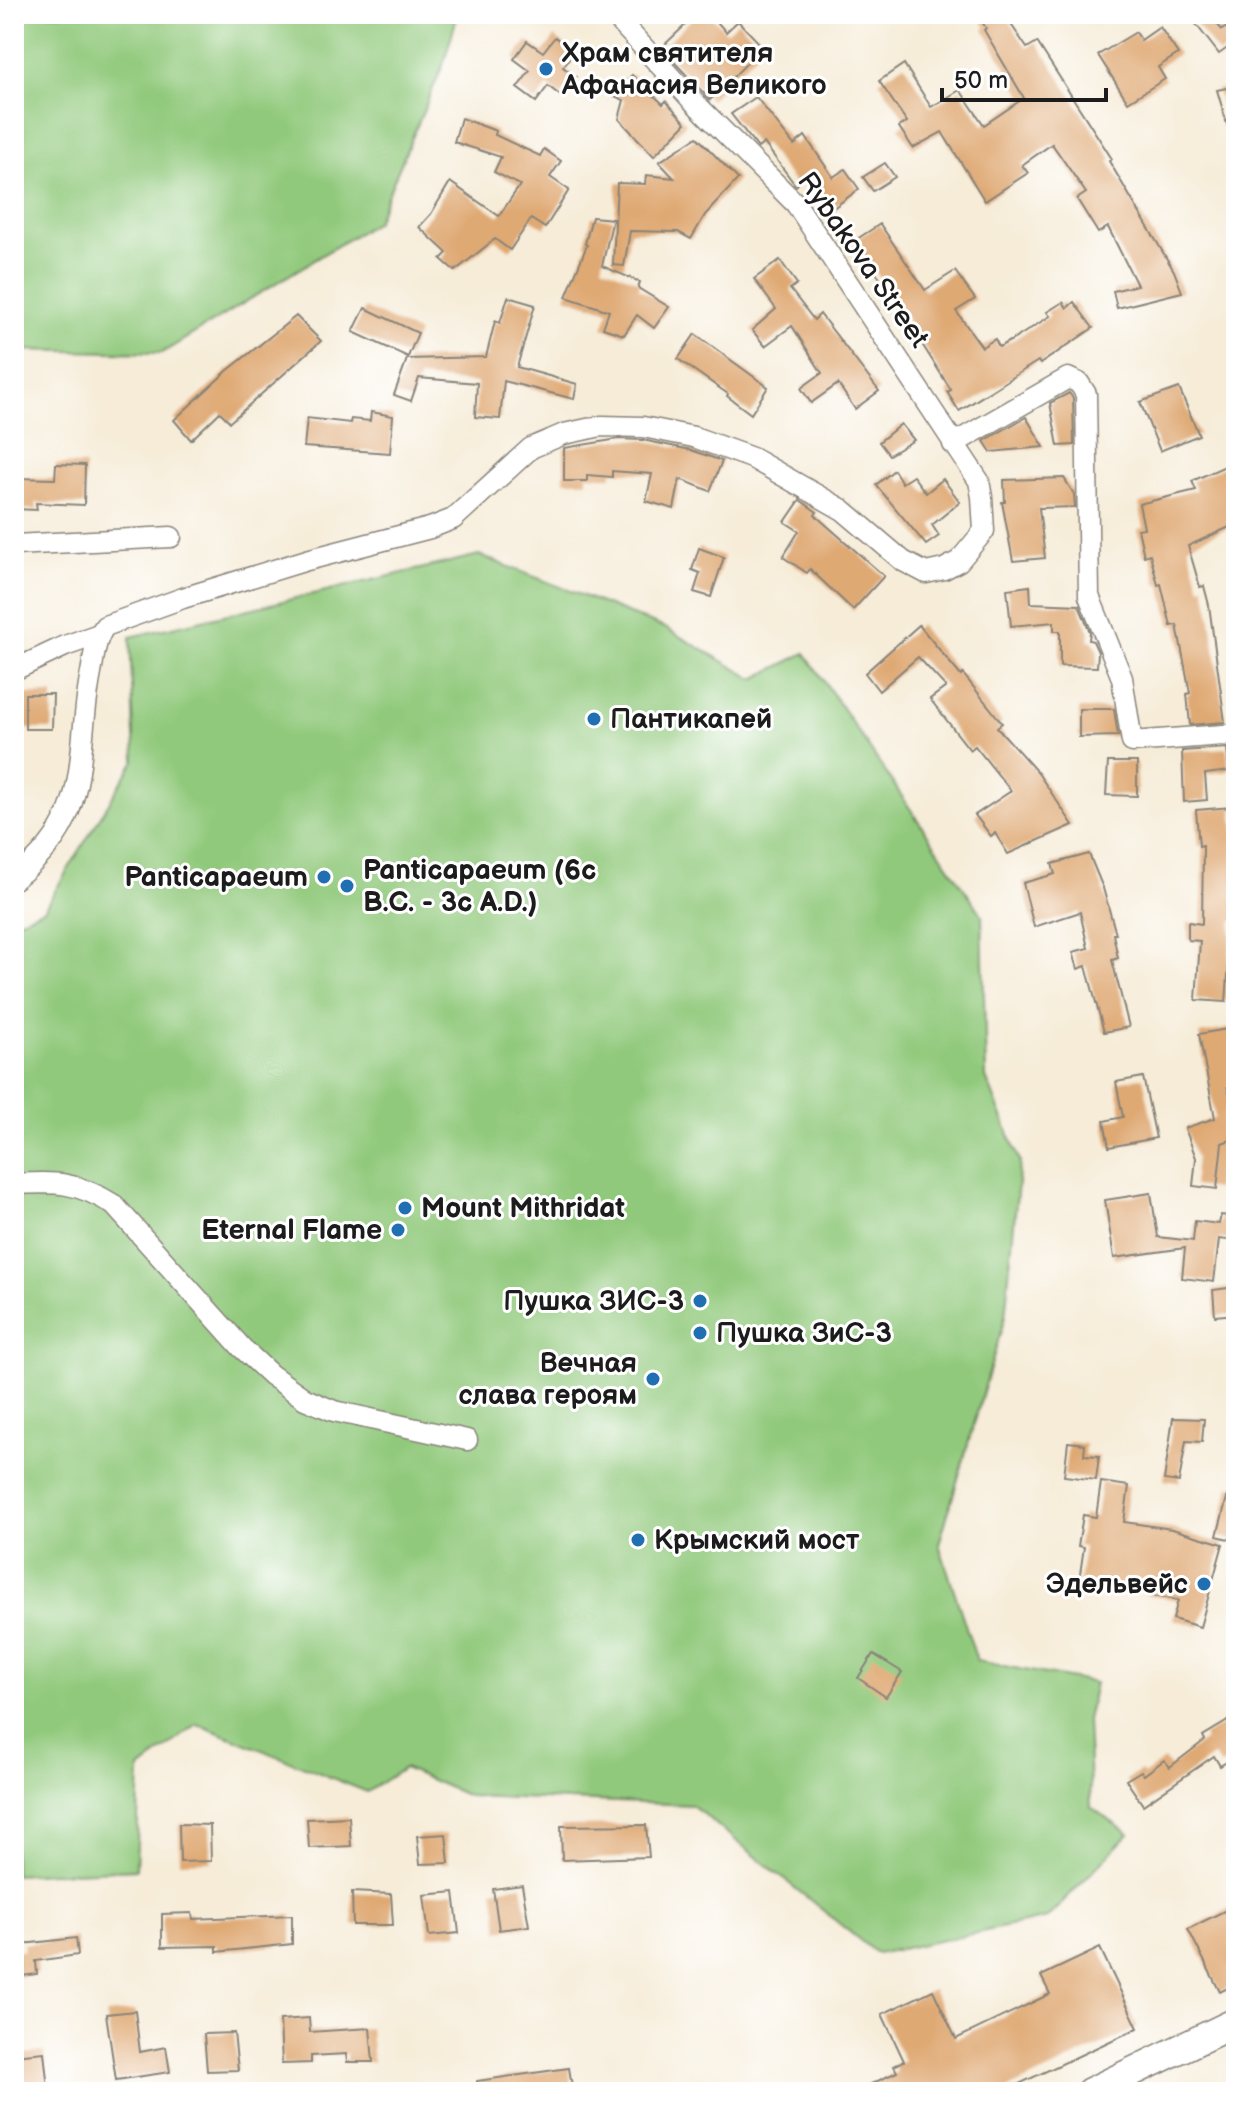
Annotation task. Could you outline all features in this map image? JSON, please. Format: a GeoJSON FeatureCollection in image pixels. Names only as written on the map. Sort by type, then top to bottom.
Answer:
{"type":"FeatureCollection","features":[{"type":"Feature","properties":{"kind":"main road"},"geometry":{"type":"LineString","coordinates":[[1090,2092],[1236,2022]]}},
{"type":"Feature","properties":{"kind":"street","name":"Rybakova Street"},"geometry":{"type":"LineString","coordinates":[[99,634],[105,626],[119,619],[183,598],[453,519],[531,448],[564,434],[601,426],[643,427],[694,437],[752,458],[843,510],[903,561],[926,573],[959,561],[984,531],[979,481],[796,204],[690,98],[613,14]]}},
{"type":"Feature","properties":{"kind":"street"},"geometry":{"type":"LineString","coordinates":[[953,444],[1068,378],[1079,383],[1086,394],[1089,596],[1122,678],[1132,742],[1236,734]]}},
{"type":"Feature","properties":{"kind":"street"},"geometry":{"type":"LineString","coordinates":[[14,545],[171,537]]}},
{"type":"Feature","properties":{"kind":"street"},"geometry":{"type":"LineString","coordinates":[[14,670],[99,634]]}},
{"type":"Feature","properties":{"kind":"street"},"geometry":{"type":"LineString","coordinates":[[14,879],[37,861],[59,832],[75,801],[99,634]]}},
{"type":"Feature","properties":{"kind":"street"},"geometry":{"type":"LineString","coordinates":[[14,1184],[72,1184],[93,1191],[114,1205],[242,1348],[271,1375],[305,1399],[334,1411],[467,1440]]}},
{"type":"Feature","properties":{"kind":"green space"},"geometry":{"type":"Polygon","coordinates":[[[14,14],[458,14],[443,65],[376,222],[162,353],[14,350],[14,14]]]}},
{"type":"Feature","properties":{"kind":"green space"},"geometry":{"type":"Polygon","coordinates":[[[479,555],[665,628],[754,679],[805,653],[982,915],[986,1077],[1020,1162],[1005,1317],[939,1544],[977,1661],[1095,1683],[1087,1720],[1091,1807],[1129,1834],[1047,1918],[877,1954],[692,1805],[468,1796],[404,1768],[367,1792],[197,1724],[140,1769],[136,1869],[14,1875],[14,922],[44,909],[135,760],[130,637],[479,555]]]}},
{"type":"Feature","properties":{"kind":"building"},"geometry":{"type":"Polygon","coordinates":[[[697,14],[710,14],[726,32],[738,21],[763,47],[710,100],[661,48],[697,14]]]}},
{"type":"Feature","properties":{"kind":"building"},"geometry":{"type":"Polygon","coordinates":[[[977,14],[1004,14],[1027,48],[1037,42],[1112,159],[1109,161],[1174,271],[1182,292],[1117,308],[1113,291],[1137,285],[1108,227],[1098,233],[1077,199],[1086,193],[1052,144],[1022,165],[1028,173],[985,201],[942,132],[913,148],[899,127],[907,122],[879,81],[904,64],[931,107],[960,90],[984,125],[1024,98],[977,14]]]}},
{"type":"Feature","properties":{"kind":"building"},"geometry":{"type":"Polygon","coordinates":[[[1188,14],[1209,14],[1222,30],[1236,21],[1236,42],[1219,54],[1188,14]]]}},
{"type":"Feature","properties":{"kind":"building"},"geometry":{"type":"Polygon","coordinates":[[[1160,27],[1178,54],[1158,67],[1165,79],[1128,102],[1098,55],[1136,32],[1141,40],[1160,27]]]}},
{"type":"Feature","properties":{"kind":"building","name":"Храм святителя Афанасия Великого"},"geometry":{"type":"Polygon","coordinates":[[[555,37],[574,52],[563,67],[576,77],[561,96],[548,86],[536,102],[517,88],[530,71],[514,59],[527,41],[543,52],[555,37]]]}},
{"type":"Feature","properties":{"kind":"building"},"geometry":{"type":"Polygon","coordinates":[[[632,75],[663,104],[666,101],[686,123],[654,156],[619,119],[624,100],[612,95],[632,75]]]}},
{"type":"Feature","properties":{"kind":"building"},"geometry":{"type":"Polygon","coordinates":[[[1236,86],[1236,137],[1231,138],[1217,90],[1236,86]]]}},
{"type":"Feature","properties":{"kind":"building"},"geometry":{"type":"Polygon","coordinates":[[[756,97],[794,145],[805,136],[833,177],[845,169],[859,189],[832,209],[808,173],[796,186],[764,143],[758,148],[731,114],[756,97]]]}},
{"type":"Feature","properties":{"kind":"building"},"geometry":{"type":"Polygon","coordinates":[[[461,118],[496,131],[495,135],[540,156],[544,149],[561,161],[550,177],[569,190],[545,228],[531,219],[510,250],[495,239],[455,271],[441,259],[447,253],[419,227],[431,214],[450,182],[499,216],[520,185],[494,172],[501,157],[454,142],[461,118]]]}},
{"type":"Feature","properties":{"kind":"building"},"geometry":{"type":"Polygon","coordinates":[[[697,137],[738,179],[705,215],[691,239],[678,232],[630,231],[624,266],[613,265],[617,183],[645,184],[646,175],[674,178],[659,162],[697,137]]]}},
{"type":"Feature","properties":{"kind":"building"},"geometry":{"type":"Polygon","coordinates":[[[885,163],[895,177],[873,191],[863,177],[885,163]]]}},
{"type":"Feature","properties":{"kind":"building"},"geometry":{"type":"Polygon","coordinates":[[[592,217],[613,219],[602,266],[640,282],[638,288],[669,307],[654,328],[637,315],[624,335],[603,328],[609,311],[566,297],[587,245],[592,217]]]}},
{"type":"Feature","properties":{"kind":"building"},"geometry":{"type":"Polygon","coordinates":[[[880,224],[925,290],[955,271],[975,299],[956,311],[982,347],[995,339],[999,347],[1016,338],[1050,316],[1047,312],[1063,302],[1067,308],[1074,302],[1093,328],[1040,364],[1038,361],[959,411],[947,392],[951,390],[854,241],[880,224]]]}},
{"type":"Feature","properties":{"kind":"building"},"geometry":{"type":"Polygon","coordinates":[[[780,260],[797,284],[790,289],[814,320],[820,314],[879,391],[855,409],[838,384],[811,403],[801,388],[822,373],[792,326],[765,346],[752,330],[776,309],[754,279],[780,260]]]}},
{"type":"Feature","properties":{"kind":"building"},"geometry":{"type":"Polygon","coordinates":[[[508,297],[535,305],[517,367],[577,384],[574,399],[504,381],[500,419],[475,417],[477,383],[419,378],[411,401],[394,395],[407,359],[486,357],[495,321],[500,323],[508,297]]]}},
{"type":"Feature","properties":{"kind":"building"},"geometry":{"type":"Polygon","coordinates":[[[365,308],[418,333],[408,357],[353,332],[365,308]]]}},
{"type":"Feature","properties":{"kind":"building"},"geometry":{"type":"Polygon","coordinates":[[[296,316],[321,341],[230,422],[220,412],[191,440],[174,420],[227,371],[296,316]]]}},
{"type":"Feature","properties":{"kind":"building"},"geometry":{"type":"Polygon","coordinates":[[[695,334],[768,387],[751,414],[678,359],[695,334]]]}},
{"type":"Feature","properties":{"kind":"building"},"geometry":{"type":"Polygon","coordinates":[[[1179,388],[1199,435],[1160,451],[1140,402],[1179,388]]]}},
{"type":"Feature","properties":{"kind":"building"},"geometry":{"type":"Polygon","coordinates":[[[1069,393],[1073,398],[1074,445],[1058,446],[1050,403],[1069,393]]]}},
{"type":"Feature","properties":{"kind":"building"},"geometry":{"type":"Polygon","coordinates":[[[371,412],[393,416],[390,453],[304,447],[307,418],[350,423],[351,419],[370,421],[371,412]]]}},
{"type":"Feature","properties":{"kind":"building"},"geometry":{"type":"Polygon","coordinates":[[[1026,417],[1044,447],[991,452],[984,441],[1026,417]]]}},
{"type":"Feature","properties":{"kind":"building"},"geometry":{"type":"Polygon","coordinates":[[[901,424],[914,440],[889,455],[879,442],[901,424]]]}},
{"type":"Feature","properties":{"kind":"building"},"geometry":{"type":"Polygon","coordinates":[[[618,439],[642,440],[691,450],[722,461],[710,491],[680,479],[674,509],[646,501],[652,474],[612,471],[612,477],[587,475],[587,481],[564,481],[564,448],[618,439]]]}},
{"type":"Feature","properties":{"kind":"building"},"geometry":{"type":"Polygon","coordinates":[[[1236,461],[1236,524],[1188,546],[1200,587],[1204,586],[1209,605],[1225,722],[1190,725],[1187,694],[1190,693],[1177,625],[1171,626],[1150,554],[1144,556],[1138,529],[1144,528],[1139,504],[1196,490],[1192,481],[1236,461]]]}},
{"type":"Feature","properties":{"kind":"building"},"geometry":{"type":"Polygon","coordinates":[[[56,464],[85,465],[84,505],[36,503],[37,510],[14,509],[14,478],[55,479],[56,464]]]}},
{"type":"Feature","properties":{"kind":"building"},"geometry":{"type":"Polygon","coordinates":[[[894,470],[902,483],[913,476],[926,493],[943,479],[960,502],[932,525],[939,536],[926,545],[876,485],[894,470]]]}},
{"type":"Feature","properties":{"kind":"building"},"geometry":{"type":"Polygon","coordinates":[[[1064,478],[1074,494],[1075,507],[1039,508],[1045,558],[1013,561],[1002,502],[1005,502],[1004,480],[1064,478]]]}},
{"type":"Feature","properties":{"kind":"building"},"geometry":{"type":"Polygon","coordinates":[[[800,500],[817,512],[815,515],[884,576],[853,610],[810,569],[807,573],[783,557],[799,531],[785,522],[800,500]]]}},
{"type":"Feature","properties":{"kind":"building"},"geometry":{"type":"Polygon","coordinates":[[[699,548],[724,557],[711,597],[694,592],[700,573],[692,570],[699,548]]]}},
{"type":"Feature","properties":{"kind":"building"},"geometry":{"type":"Polygon","coordinates":[[[1030,586],[1031,603],[1079,605],[1090,632],[1089,640],[1093,641],[1098,652],[1097,667],[1060,666],[1060,631],[1054,631],[1054,622],[1011,626],[1007,589],[1030,586]]]}},
{"type":"Feature","properties":{"kind":"building"},"geometry":{"type":"Polygon","coordinates":[[[919,625],[1002,723],[997,727],[1038,773],[1073,825],[1008,854],[995,833],[991,836],[975,815],[1011,791],[975,746],[970,750],[930,699],[946,687],[918,657],[879,691],[865,673],[919,625]]]}},
{"type":"Feature","properties":{"kind":"building"},"geometry":{"type":"Polygon","coordinates":[[[25,694],[53,694],[52,729],[25,729],[25,694]]]}},
{"type":"Feature","properties":{"kind":"building"},"geometry":{"type":"Polygon","coordinates":[[[1079,709],[1114,709],[1118,736],[1079,737],[1079,709]]]}},
{"type":"Feature","properties":{"kind":"building"},"geometry":{"type":"Polygon","coordinates":[[[1227,748],[1229,771],[1205,774],[1207,800],[1184,802],[1182,751],[1227,748]]]}},
{"type":"Feature","properties":{"kind":"building"},"geometry":{"type":"Polygon","coordinates":[[[1108,762],[1137,762],[1137,796],[1106,795],[1108,762]]]}},
{"type":"Feature","properties":{"kind":"building"},"geometry":{"type":"Polygon","coordinates":[[[1232,807],[1236,845],[1236,921],[1232,921],[1226,1002],[1196,1000],[1200,941],[1188,940],[1188,922],[1202,924],[1203,845],[1199,846],[1196,810],[1232,807]]]}},
{"type":"Feature","properties":{"kind":"building"},"geometry":{"type":"Polygon","coordinates":[[[1089,854],[1116,934],[1113,934],[1118,958],[1112,960],[1129,1027],[1104,1032],[1086,966],[1078,969],[1073,952],[1088,948],[1080,912],[1034,927],[1023,883],[1055,874],[1052,864],[1089,854]]]}},
{"type":"Feature","properties":{"kind":"building"},"geometry":{"type":"Polygon","coordinates":[[[1233,1028],[1236,1084],[1227,1087],[1236,1112],[1236,1138],[1222,1143],[1217,1189],[1193,1186],[1196,1158],[1185,1128],[1215,1118],[1199,1034],[1233,1028]]]}},
{"type":"Feature","properties":{"kind":"building"},"geometry":{"type":"Polygon","coordinates":[[[1143,1077],[1156,1138],[1109,1147],[1104,1121],[1123,1117],[1116,1082],[1143,1077]]]}},
{"type":"Feature","properties":{"kind":"building"},"geometry":{"type":"Polygon","coordinates":[[[1151,1193],[1158,1237],[1193,1241],[1195,1221],[1219,1224],[1221,1215],[1236,1217],[1236,1241],[1219,1239],[1214,1282],[1182,1278],[1185,1248],[1114,1258],[1105,1200],[1151,1193]]]}},
{"type":"Feature","properties":{"kind":"building"},"geometry":{"type":"Polygon","coordinates":[[[1236,1287],[1236,1314],[1215,1316],[1213,1290],[1236,1287]]]}},
{"type":"Feature","properties":{"kind":"building"},"geometry":{"type":"Polygon","coordinates":[[[1173,1418],[1204,1419],[1202,1442],[1186,1441],[1179,1482],[1164,1480],[1173,1418]]]}},
{"type":"Feature","properties":{"kind":"building"},"geometry":{"type":"Polygon","coordinates":[[[1068,1442],[1085,1444],[1084,1455],[1099,1456],[1096,1480],[1064,1476],[1068,1442]]]}},
{"type":"Feature","properties":{"kind":"building"},"geometry":{"type":"Polygon","coordinates":[[[1101,1482],[1129,1486],[1124,1522],[1172,1529],[1223,1544],[1200,1627],[1173,1619],[1178,1600],[1145,1595],[1145,1591],[1079,1581],[1084,1547],[1078,1546],[1083,1515],[1096,1517],[1101,1482]]]}},
{"type":"Feature","properties":{"kind":"building"},"geometry":{"type":"Polygon","coordinates":[[[1230,1486],[1236,1487],[1236,1541],[1217,1536],[1230,1486]]]}},
{"type":"Feature","properties":{"kind":"building"},"geometry":{"type":"Polygon","coordinates":[[[873,1654],[902,1672],[886,1697],[858,1678],[873,1654]]]}},
{"type":"Feature","properties":{"kind":"building"},"geometry":{"type":"Polygon","coordinates":[[[1236,1716],[1236,1756],[1220,1766],[1214,1756],[1143,1805],[1126,1780],[1141,1771],[1144,1775],[1164,1760],[1170,1767],[1205,1740],[1203,1736],[1236,1716]]]}},
{"type":"Feature","properties":{"kind":"building"},"geometry":{"type":"Polygon","coordinates":[[[349,1817],[351,1846],[309,1848],[307,1819],[349,1817]]]}},
{"type":"Feature","properties":{"kind":"building"},"geometry":{"type":"Polygon","coordinates":[[[179,1824],[210,1825],[211,1861],[180,1862],[179,1824]]]}},
{"type":"Feature","properties":{"kind":"building"},"geometry":{"type":"Polygon","coordinates":[[[646,1825],[649,1857],[562,1860],[561,1826],[646,1825]]]}},
{"type":"Feature","properties":{"kind":"building"},"geometry":{"type":"Polygon","coordinates":[[[446,1834],[449,1863],[420,1864],[417,1836],[446,1834]]]}},
{"type":"Feature","properties":{"kind":"building"},"geometry":{"type":"Polygon","coordinates":[[[522,1885],[529,1926],[499,1930],[493,1889],[522,1885]]]}},
{"type":"Feature","properties":{"kind":"building"},"geometry":{"type":"Polygon","coordinates":[[[352,1892],[391,1894],[393,1925],[353,1925],[352,1892]]]}},
{"type":"Feature","properties":{"kind":"building"},"geometry":{"type":"Polygon","coordinates":[[[454,1892],[459,1933],[429,1936],[424,1895],[454,1892]]]}},
{"type":"Feature","properties":{"kind":"building"},"geometry":{"type":"Polygon","coordinates":[[[1236,1905],[1236,1984],[1220,1992],[1188,1929],[1236,1905]]]}},
{"type":"Feature","properties":{"kind":"building"},"geometry":{"type":"Polygon","coordinates":[[[192,1913],[193,1919],[292,1915],[292,1944],[217,1952],[217,1946],[162,1947],[162,1914],[192,1913]]]}},
{"type":"Feature","properties":{"kind":"building"},"geometry":{"type":"Polygon","coordinates":[[[76,1938],[78,1955],[36,1961],[37,1974],[14,1977],[14,1952],[24,1950],[23,1944],[76,1938]]]}},
{"type":"Feature","properties":{"kind":"building"},"geometry":{"type":"Polygon","coordinates":[[[1100,1948],[1138,2028],[1002,2092],[854,2092],[897,2072],[894,2066],[904,2061],[882,2014],[933,1990],[956,2039],[1050,1994],[1041,1976],[1100,1948]]]}},
{"type":"Feature","properties":{"kind":"building"},"geometry":{"type":"Polygon","coordinates":[[[135,2011],[140,2052],[166,2047],[170,2072],[116,2080],[106,2014],[135,2011]]]}},
{"type":"Feature","properties":{"kind":"building"},"geometry":{"type":"Polygon","coordinates":[[[309,2018],[310,2032],[370,2028],[373,2062],[347,2062],[346,2054],[311,2056],[311,2063],[282,2064],[280,2020],[309,2018]]]}},
{"type":"Feature","properties":{"kind":"building"},"geometry":{"type":"Polygon","coordinates":[[[234,2033],[238,2070],[207,2071],[204,2034],[234,2033]]]}},
{"type":"Feature","properties":{"kind":"building"},"geometry":{"type":"Polygon","coordinates":[[[44,2052],[48,2089],[14,2092],[14,2055],[44,2052]]]}},
{"type":"Feature","properties":{"kind":"building"},"geometry":{"type":"Polygon","coordinates":[[[569,2068],[573,2092],[478,2092],[477,2081],[569,2068]]]}},
{"type":"Feature","properties":{"kind":"place","name":"Храм святителя Афанасия Великого"},"geometry":{"type":"Point","coordinates":[546,69]}},
{"type":"Feature","properties":{"kind":"place","name":"Пантикапей"},"geometry":{"type":"Point","coordinates":[594,719]}},
{"type":"Feature","properties":{"kind":"place","name":"Panticapaeum"},"geometry":{"type":"Point","coordinates":[324,877]}},
{"type":"Feature","properties":{"kind":"place","name":"Panticapaeum (6c B.C. - 3c A.D.)"},"geometry":{"type":"Point","coordinates":[347,886]}},
{"type":"Feature","properties":{"kind":"place","name":"Mount Mithridat"},"geometry":{"type":"Point","coordinates":[405,1208]}},
{"type":"Feature","properties":{"kind":"place","name":"Eternal Flame"},"geometry":{"type":"Point","coordinates":[398,1230]}},
{"type":"Feature","properties":{"kind":"place","name":"Пушка ЗИС-3"},"geometry":{"type":"Point","coordinates":[700,1301]}},
{"type":"Feature","properties":{"kind":"place","name":"Пушка ЗиС-3"},"geometry":{"type":"Point","coordinates":[700,1333]}},
{"type":"Feature","properties":{"kind":"place","name":"Вечная слава героям"},"geometry":{"type":"Point","coordinates":[653,1379]}},
{"type":"Feature","properties":{"kind":"place","name":"Крымский мост"},"geometry":{"type":"Point","coordinates":[638,1540]}},
{"type":"Feature","properties":{"kind":"place","name":"Эдельвейс"},"geometry":{"type":"Point","coordinates":[1204,1584]}}]}
